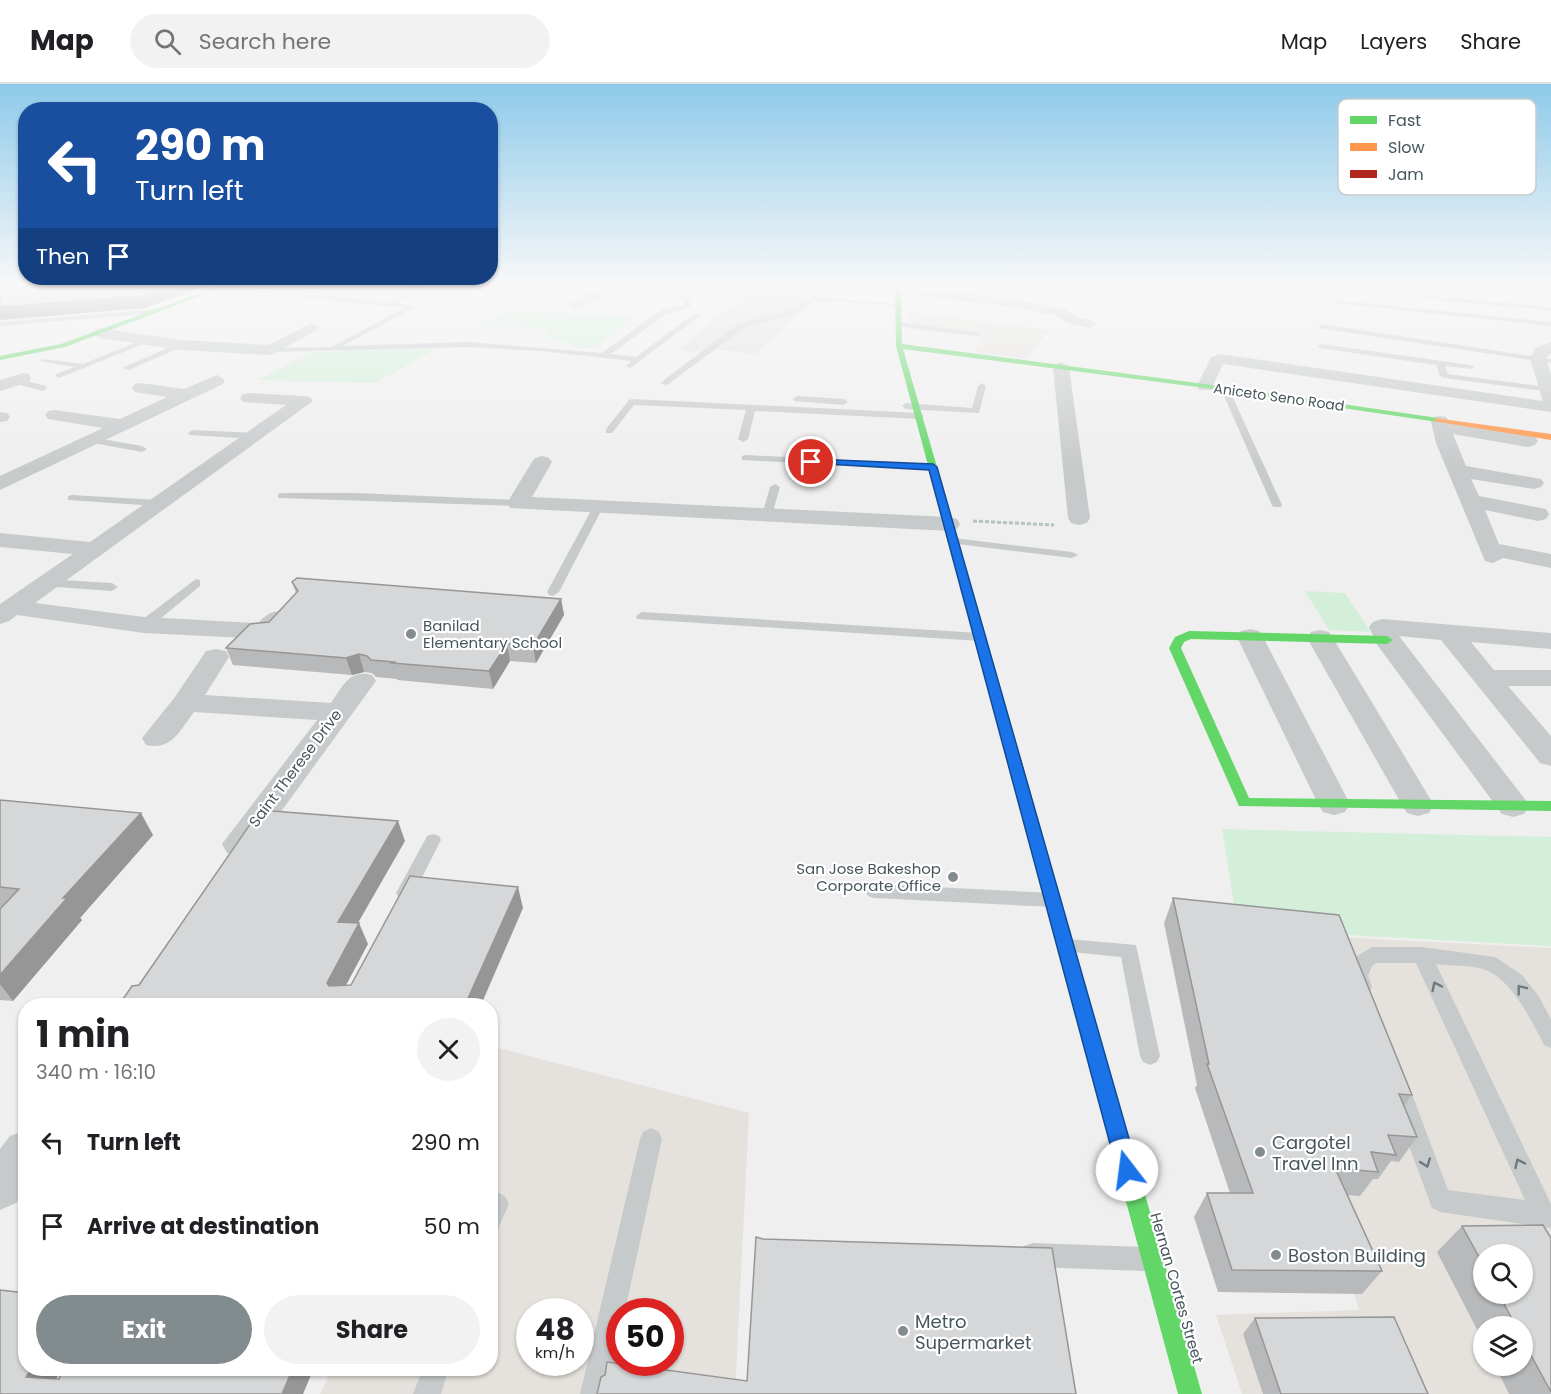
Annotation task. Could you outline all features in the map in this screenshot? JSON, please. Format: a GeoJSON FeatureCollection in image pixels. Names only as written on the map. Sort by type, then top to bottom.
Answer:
{"type":"FeatureCollection","features":[{"type":"Feature","properties":{"kind":"street"},"geometry":{"type":"LineString","coordinates":[[0,358],[57,347]]}},
{"type":"Feature","properties":{"kind":"street"},"geometry":{"type":"LineString","coordinates":[[220,347],[271,350],[276,347]]}},
{"type":"Feature","properties":{"kind":"street","name":"Hernan Cortes Street"},"geometry":{"type":"LineString","coordinates":[[900,347],[1190,1394]]}},
{"type":"Feature","properties":{"kind":"street","name":"Aniceto Seno Road"},"geometry":{"type":"LineString","coordinates":[[909,347],[1225,389],[1443,430]]}},
{"type":"Feature","properties":{"kind":"street"},"geometry":{"type":"LineString","coordinates":[[1205,386],[1217,360],[1220,359],[1550,399],[1545,354]]}},
{"type":"Feature","properties":{"kind":"street"},"geometry":{"type":"LineString","coordinates":[[1061,367],[1079,518]]}},
{"type":"Feature","properties":{"kind":"street"},"geometry":{"type":"LineString","coordinates":[[0,484],[217,380]]}},
{"type":"Feature","properties":{"kind":"street"},"geometry":{"type":"LineString","coordinates":[[141,388],[187,394]]}},
{"type":"Feature","properties":{"kind":"street"},"geometry":{"type":"LineString","coordinates":[[6,611],[304,401],[249,398]]}},
{"type":"Feature","properties":{"kind":"street"},"geometry":{"type":"LineString","coordinates":[[54,416],[121,425]]}},
{"type":"Feature","properties":{"kind":"street"},"geometry":{"type":"LineString","coordinates":[[1443,430],[1534,461]]}},
{"type":"Feature","properties":{"kind":"street"},"geometry":{"type":"LineString","coordinates":[[1443,430],[1492,553],[1551,561]]}},
{"type":"Feature","properties":{"kind":"street"},"geometry":{"type":"LineString","coordinates":[[1458,471],[1534,461],[1551,437]]}},
{"type":"Feature","properties":{"kind":"street"},"geometry":{"type":"LineString","coordinates":[[542,462],[518,503],[766,515],[950,529]]}},
{"type":"Feature","properties":{"kind":"street"},"geometry":{"type":"LineString","coordinates":[[1471,501],[1538,514]]}},
{"type":"Feature","properties":{"kind":"street"},"geometry":{"type":"LineString","coordinates":[[0,540],[93,549]]}},
{"type":"Feature","properties":{"kind":"street"},"geometry":{"type":"LineString","coordinates":[[6,611],[144,625],[265,631],[289,606]]}},
{"type":"Feature","properties":{"kind":"street"},"geometry":{"type":"LineString","coordinates":[[1513,806],[1387,640],[1382,627],[1551,640]]}},
{"type":"Feature","properties":{"kind":"street"},"geometry":{"type":"LineString","coordinates":[[1449,632],[1551,756]]}},
{"type":"Feature","properties":{"kind":"street"},"geometry":{"type":"LineString","coordinates":[[1387,640],[1189,635],[1179,640],[1175,648],[1244,803],[1551,806]]}},
{"type":"Feature","properties":{"kind":"street"},"geometry":{"type":"LineString","coordinates":[[1250,637],[1334,804]]}},
{"type":"Feature","properties":{"kind":"street"},"geometry":{"type":"LineString","coordinates":[[1320,638],[1418,805]]}},
{"type":"Feature","properties":{"kind":"street"},"geometry":{"type":"LineString","coordinates":[[157,738],[186,703],[216,657]]}},
{"type":"Feature","properties":{"kind":"street"},"geometry":{"type":"LineString","coordinates":[[1486,678],[1551,678]]}},
{"type":"Feature","properties":{"kind":"street","name":"Saint Therese Drive"},"geometry":{"type":"LineString","coordinates":[[224,866],[257,818],[362,681]]}},
{"type":"Feature","properties":{"kind":"street"},"geometry":{"type":"LineString","coordinates":[[186,703],[337,712]]}},
{"type":"Feature","properties":{"kind":"street"},"geometry":{"type":"LineString","coordinates":[[0,1187],[18,1162]]}},
{"type":"Feature","properties":{"kind":"lane"},"geometry":{"type":"LineString","coordinates":[[59,376],[132,347]]}},
{"type":"Feature","properties":{"kind":"lane"},"geometry":{"type":"LineString","coordinates":[[126,368],[177,347]]}},
{"type":"Feature","properties":{"kind":"lane"},"geometry":{"type":"LineString","coordinates":[[328,351],[336,347]]}},
{"type":"Feature","properties":{"kind":"lane"},"geometry":{"type":"LineString","coordinates":[[271,350],[328,351],[393,347]]}},
{"type":"Feature","properties":{"kind":"lane"},"geometry":{"type":"LineString","coordinates":[[487,347],[638,360]]}},
{"type":"Feature","properties":{"kind":"lane"},"geometry":{"type":"LineString","coordinates":[[603,356],[615,347]]}},
{"type":"Feature","properties":{"kind":"lane"},"geometry":{"type":"LineString","coordinates":[[628,368],[655,347]]}},
{"type":"Feature","properties":{"kind":"lane"},"geometry":{"type":"LineString","coordinates":[[664,383],[712,347]]}},
{"type":"Feature","properties":{"kind":"lane"},"geometry":{"type":"LineString","coordinates":[[1330,347],[1470,367]]}},
{"type":"Feature","properties":{"kind":"lane"},"geometry":{"type":"LineString","coordinates":[[1490,347],[1545,354]]}},
{"type":"Feature","properties":{"kind":"lane"},"geometry":{"type":"LineString","coordinates":[[1505,347],[1545,354]]}},
{"type":"Feature","properties":{"kind":"lane"},"geometry":{"type":"LineString","coordinates":[[44,361],[84,366]]}},
{"type":"Feature","properties":{"kind":"lane"},"geometry":{"type":"LineString","coordinates":[[1440,363],[1444,376],[1550,399]]}},
{"type":"Feature","properties":{"kind":"lane"},"geometry":{"type":"LineString","coordinates":[[609,431],[632,402],[751,408],[976,411],[982,386]]}},
{"type":"Feature","properties":{"kind":"lane"},"geometry":{"type":"LineString","coordinates":[[9,387],[43,388]]}},
{"type":"Feature","properties":{"kind":"lane"},"geometry":{"type":"LineString","coordinates":[[1225,389],[1277,505]]}},
{"type":"Feature","properties":{"kind":"lane"},"geometry":{"type":"LineString","coordinates":[[797,399],[853,402]]}},
{"type":"Feature","properties":{"kind":"lane"},"geometry":{"type":"LineString","coordinates":[[875,404],[918,411]]}},
{"type":"Feature","properties":{"kind":"lane"},"geometry":{"type":"LineString","coordinates":[[742,439],[751,408]]}},
{"type":"Feature","properties":{"kind":"lane"},"geometry":{"type":"LineString","coordinates":[[193,433],[256,436]]}},
{"type":"Feature","properties":{"kind":"lane"},"geometry":{"type":"LineString","coordinates":[[90,440],[142,448]]}},
{"type":"Feature","properties":{"kind":"lane"},"geometry":{"type":"LineString","coordinates":[[745,458],[933,467]]}},
{"type":"Feature","properties":{"kind":"lane"},"geometry":{"type":"LineString","coordinates":[[766,515],[775,487]]}},
{"type":"Feature","properties":{"kind":"lane"},"geometry":{"type":"LineString","coordinates":[[282,496],[357,496],[518,503]]}},
{"type":"Feature","properties":{"kind":"lane"},"geometry":{"type":"LineString","coordinates":[[72,498],[157,503]]}},
{"type":"Feature","properties":{"kind":"lane"},"geometry":{"type":"LineString","coordinates":[[553,592],[598,507]]}},
{"type":"Feature","properties":{"kind":"lane"},"geometry":{"type":"LineString","coordinates":[[950,529],[1072,555]]}},
{"type":"Feature","properties":{"kind":"lane"},"geometry":{"type":"LineString","coordinates":[[45,583],[112,587]]}},
{"type":"Feature","properties":{"kind":"lane"},"geometry":{"type":"LineString","coordinates":[[144,625],[196,583]]}},
{"type":"Feature","properties":{"kind":"lane"},"geometry":{"type":"LineString","coordinates":[[642,616],[980,637]]}},
{"type":"Feature","properties":{"kind":"lane"},"geometry":{"type":"LineString","coordinates":[[396,912],[433,840]]}},
{"type":"Feature","properties":{"kind":"lane"},"geometry":{"type":"LineString","coordinates":[[874,891],[1053,900]]}},
{"type":"Feature","properties":{"kind":"lane"},"geometry":{"type":"LineString","coordinates":[[1065,946],[1129,951],[1150,1056]]}},
{"type":"Feature","properties":{"kind":"lane"},"geometry":{"type":"LineString","coordinates":[[1370,1010],[1358,976],[1364,961],[1372,955],[1422,955],[1488,962],[1515,981],[1531,1001],[1551,1039]]}},
{"type":"Feature","properties":{"kind":"lane"},"geometry":{"type":"LineString","coordinates":[[1422,955],[1548,1216]]}},
{"type":"Feature","properties":{"kind":"lane"},"geometry":{"type":"LineString","coordinates":[[1390,1065],[1440,1200],[1548,1216]]}},
{"type":"Feature","properties":{"kind":"lane"},"geometry":{"type":"LineString","coordinates":[[594,1394],[651,1139]]}},
{"type":"Feature","properties":{"kind":"lane"},"geometry":{"type":"LineString","coordinates":[[1011,1255],[1152,1259]]}},
{"type":"Feature","properties":{"kind":"lane"},"geometry":{"type":"LineString","coordinates":[[427,1394],[433,1376]]}},
{"type":"Feature","properties":{"kind":"path"},"geometry":{"type":"LineString","coordinates":[[950,529],[1054,525]]}},
{"type":"Feature","properties":{"kind":"shaded area"},"geometry":{"type":"Polygon","coordinates":[[[681,347],[763,347],[755,354],[715,349],[694,352],[679,349],[681,347]]]}},
{"type":"Feature","properties":{"kind":"shaded area"},"geometry":{"type":"Polygon","coordinates":[[[977,347],[1035,347],[1025,359],[973,352],[977,347]]]}},
{"type":"Feature","properties":{"kind":"shaded area"},"geometry":{"type":"Polygon","coordinates":[[[1239,932],[1551,948],[1551,1394],[1242,1394],[1216,1315],[1359,1310],[1239,932]]]}},
{"type":"Feature","properties":{"kind":"shaded area"},"geometry":{"type":"Polygon","coordinates":[[[498,1048],[749,1113],[735,1394],[320,1394],[328,1376],[498,1376],[498,1048]]]}},
{"type":"Feature","properties":{"kind":"green space"},"geometry":{"type":"Polygon","coordinates":[[[439,347],[376,383],[257,380],[312,352],[439,347]]]}},
{"type":"Feature","properties":{"kind":"green space"},"geometry":{"type":"Polygon","coordinates":[[[1305,591],[1345,593],[1371,632],[1329,630],[1305,591]]]}},
{"type":"Feature","properties":{"kind":"green space"},"geometry":{"type":"Polygon","coordinates":[[[1222,829],[1551,837],[1551,946],[1238,929],[1222,829]]]}},
{"type":"Feature","properties":{"kind":"building","name":"Banilad Elementary School"},"geometry":{"type":"Polygon","coordinates":[[[297,578],[561,599],[533,646],[507,644],[489,671],[392,663],[394,662],[371,660],[359,654],[346,658],[226,648],[250,624],[269,622],[298,591],[292,582],[297,578]]]}},
{"type":"Feature","properties":{"kind":"building"},"geometry":{"type":"Polygon","coordinates":[[[0,800],[141,813],[63,898],[67,898],[0,975],[0,909],[19,889],[0,887],[0,800]]]}},
{"type":"Feature","properties":{"kind":"building"},"geometry":{"type":"Polygon","coordinates":[[[260,810],[398,821],[338,922],[359,923],[327,983],[329,986],[351,985],[410,876],[518,887],[468,998],[124,998],[132,986],[139,985],[260,810]]]}},
{"type":"Feature","properties":{"kind":"building"},"geometry":{"type":"Polygon","coordinates":[[[1173,898],[1339,915],[1412,1095],[1399,1094],[1417,1137],[1388,1135],[1396,1155],[1371,1152],[1378,1172],[1335,1168],[1382,1271],[1232,1270],[1207,1193],[1253,1193],[1207,1064],[1209,1064],[1173,898]]]}},
{"type":"Feature","properties":{"kind":"building"},"geometry":{"type":"Polygon","coordinates":[[[1543,1225],[1551,1238],[1551,1392],[1533,1359],[1533,1316],[1511,1316],[1504,1304],[1533,1304],[1533,1244],[1473,1244],[1473,1246],[1462,1226],[1543,1225]]]}},
{"type":"Feature","properties":{"kind":"building","name":"Metro Supermarket"},"geometry":{"type":"Polygon","coordinates":[[[756,1237],[1052,1248],[1076,1394],[597,1394],[601,1377],[605,1375],[606,1368],[606,1376],[684,1376],[684,1372],[747,1381],[756,1237]]]}},
{"type":"Feature","properties":{"kind":"building"},"geometry":{"type":"Polygon","coordinates":[[[0,1290],[18,1292],[18,1376],[59,1379],[60,1376],[290,1376],[282,1394],[0,1394],[0,1290]]]}},
{"type":"Feature","properties":{"kind":"building"},"geometry":{"type":"Polygon","coordinates":[[[1394,1317],[1428,1394],[1281,1394],[1255,1318],[1394,1317]]]}},
{"type":"Feature","properties":{"kind":"traffic: fast"},"geometry":{"type":"LineString","coordinates":[[0,358],[57,347]]}},
{"type":"Feature","properties":{"kind":"traffic: fast"},"geometry":{"type":"LineString","coordinates":[[899,347],[1014,759]]}},
{"type":"Feature","properties":{"kind":"traffic: fast"},"geometry":{"type":"LineString","coordinates":[[908,347],[1205,386],[1438,420]]}},
{"type":"Feature","properties":{"kind":"traffic: fast"},"geometry":{"type":"LineString","coordinates":[[1387,640],[1189,635],[1179,640],[1175,648],[1244,803],[1551,806]]}},
{"type":"Feature","properties":{"kind":"traffic: fast"},"geometry":{"type":"LineString","coordinates":[[1051,894],[1190,1394]]}},
{"type":"Feature","properties":{"kind":"traffic: slow"},"geometry":{"type":"LineString","coordinates":[[1438,420],[1551,437]]}},
{"type":"Feature","properties":{"kind":"traffic: jam"},"geometry":{"type":"LineString","coordinates":[[1014,759],[1051,894]]}},
{"type":"Feature","properties":{"kind":"place","name":"Banilad Elementary School"},"geometry":{"type":"Point","coordinates":[411,634]}},
{"type":"Feature","properties":{"kind":"place","name":"San Jose Bakeshop Corporate Office"},"geometry":{"type":"Point","coordinates":[953,877]}},
{"type":"Feature","properties":{"kind":"place","name":"Cargotel Travel Inn"},"geometry":{"type":"Point","coordinates":[1260,1152]}},
{"type":"Feature","properties":{"kind":"place","name":"Boston Building"},"geometry":{"type":"Point","coordinates":[1276,1255]}},
{"type":"Feature","properties":{"kind":"place","name":"Metro Supermarket"},"geometry":{"type":"Point","coordinates":[903,1331]}},
{"type":"Feature","properties":{"kind":"route"},"geometry":{"type":"LineString","coordinates":[[811,462],[933,467],[1127,1170]]}}]}
